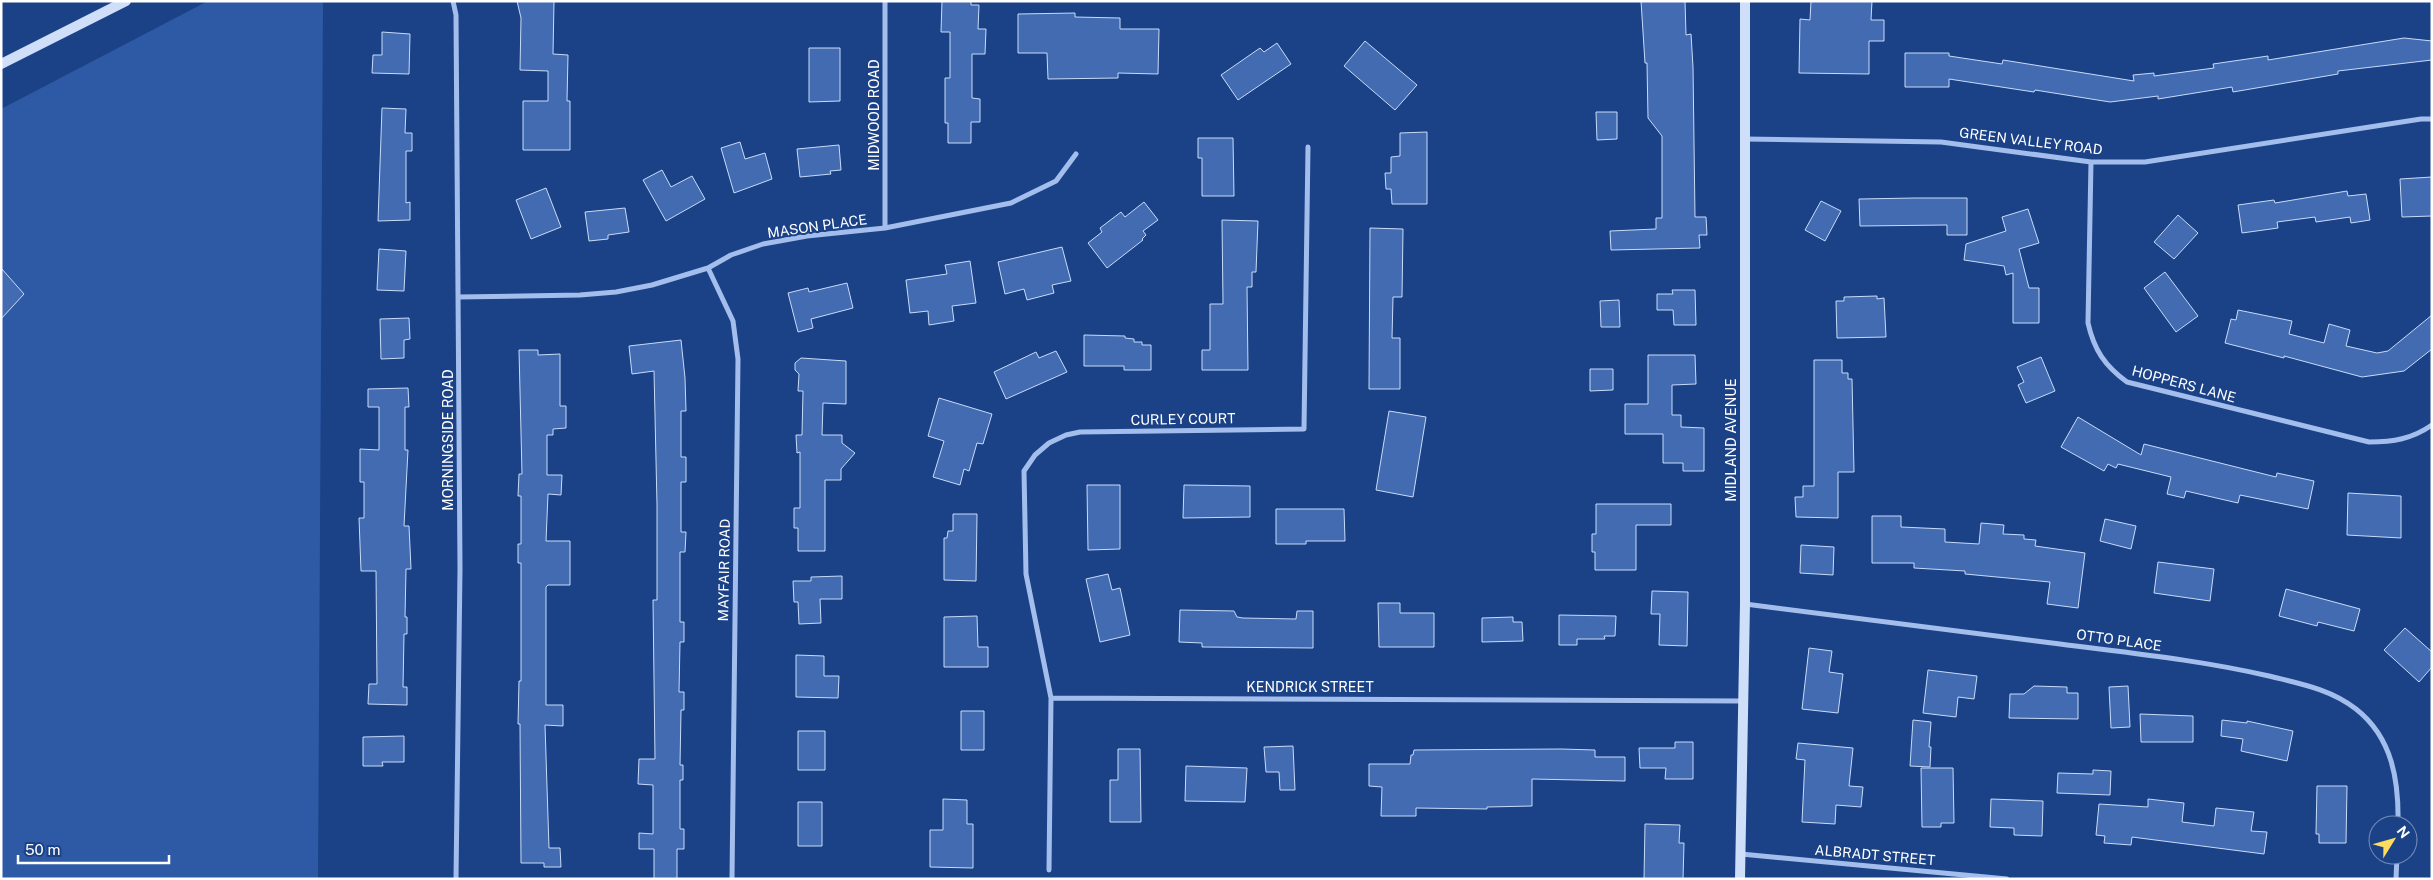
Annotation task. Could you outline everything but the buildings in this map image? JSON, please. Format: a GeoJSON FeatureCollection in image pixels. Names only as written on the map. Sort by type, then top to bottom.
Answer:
{"type":"FeatureCollection","features":[{"type":"Feature","properties":{"kind":"street"},"geometry":{"type":"LineString","coordinates":[[1,64],[126,1]]}},
{"type":"Feature","properties":{"kind":"street","name":"MORNINGSIDE ROAD"},"geometry":{"type":"LineString","coordinates":[[454,1],[456,15],[460,569],[456,879]]}},
{"type":"Feature","properties":{"kind":"street","name":"MIDWOOD ROAD"},"geometry":{"type":"LineString","coordinates":[[885,1],[885,228]]}},
{"type":"Feature","properties":{"kind":"street","name":"MIDLAND AVENUE"},"geometry":{"type":"LineString","coordinates":[[1740,879],[1745,604],[1743,139],[1745,1]]}},
{"type":"Feature","properties":{"kind":"street","name":"GREEN VALLEY ROAD"},"geometry":{"type":"LineString","coordinates":[[1743,139],[1941,142],[2091,162],[2145,162],[2422,119],[2432,120]]}},
{"type":"Feature","properties":{"kind":"street","name":"CURLEY COURT"},"geometry":{"type":"LineString","coordinates":[[1051,698],[1026,574],[1024,471],[1035,455],[1048,443],[1066,435],[1080,432],[1304,429],[1308,147]]}},
{"type":"Feature","properties":{"kind":"street","name":"MASON PLACE"},"geometry":{"type":"LineString","coordinates":[[458,297],[580,295],[616,292],[652,285],[708,268],[731,255],[763,244],[806,236],[885,228],[1011,203],[1056,181],[1076,154]]}},
{"type":"Feature","properties":{"kind":"street","name":"HOPPERS LANE"},"geometry":{"type":"LineString","coordinates":[[2091,162],[2088,323],[2092,340],[2101,358],[2112,372],[2127,382],[2369,442],[2391,442],[2413,437],[2432,425]]}},
{"type":"Feature","properties":{"kind":"street","name":"MAYFAIR ROAD"},"geometry":{"type":"LineString","coordinates":[[708,268],[732,321],[738,359],[732,879]]}},
{"type":"Feature","properties":{"kind":"street","name":"OTTO PLACE"},"geometry":{"type":"LineString","coordinates":[[1745,604],[2203,663],[2320,688],[2338,696],[2358,710],[2375,728],[2388,750],[2395,771],[2398,815]]}},
{"type":"Feature","properties":{"kind":"street"},"geometry":{"type":"LineString","coordinates":[[1049,870],[1051,698]]}},
{"type":"Feature","properties":{"kind":"street","name":"KENDRICK STREET"},"geometry":{"type":"LineString","coordinates":[[1051,698],[1742,701]]}},
{"type":"Feature","properties":{"kind":"street","name":"ALBRADT STREET"},"geometry":{"type":"LineString","coordinates":[[1740,854],[2007,879]]}},
{"type":"Feature","properties":{"kind":"street"},"geometry":{"type":"LineString","coordinates":[[2396,879],[2397,865]]}},
{"type":"Feature","properties":{"kind":"shaded area"},"geometry":{"type":"Polygon","coordinates":[[[208,1],[323,1],[318,879],[1,879],[1,109],[208,1]]]}}]}
